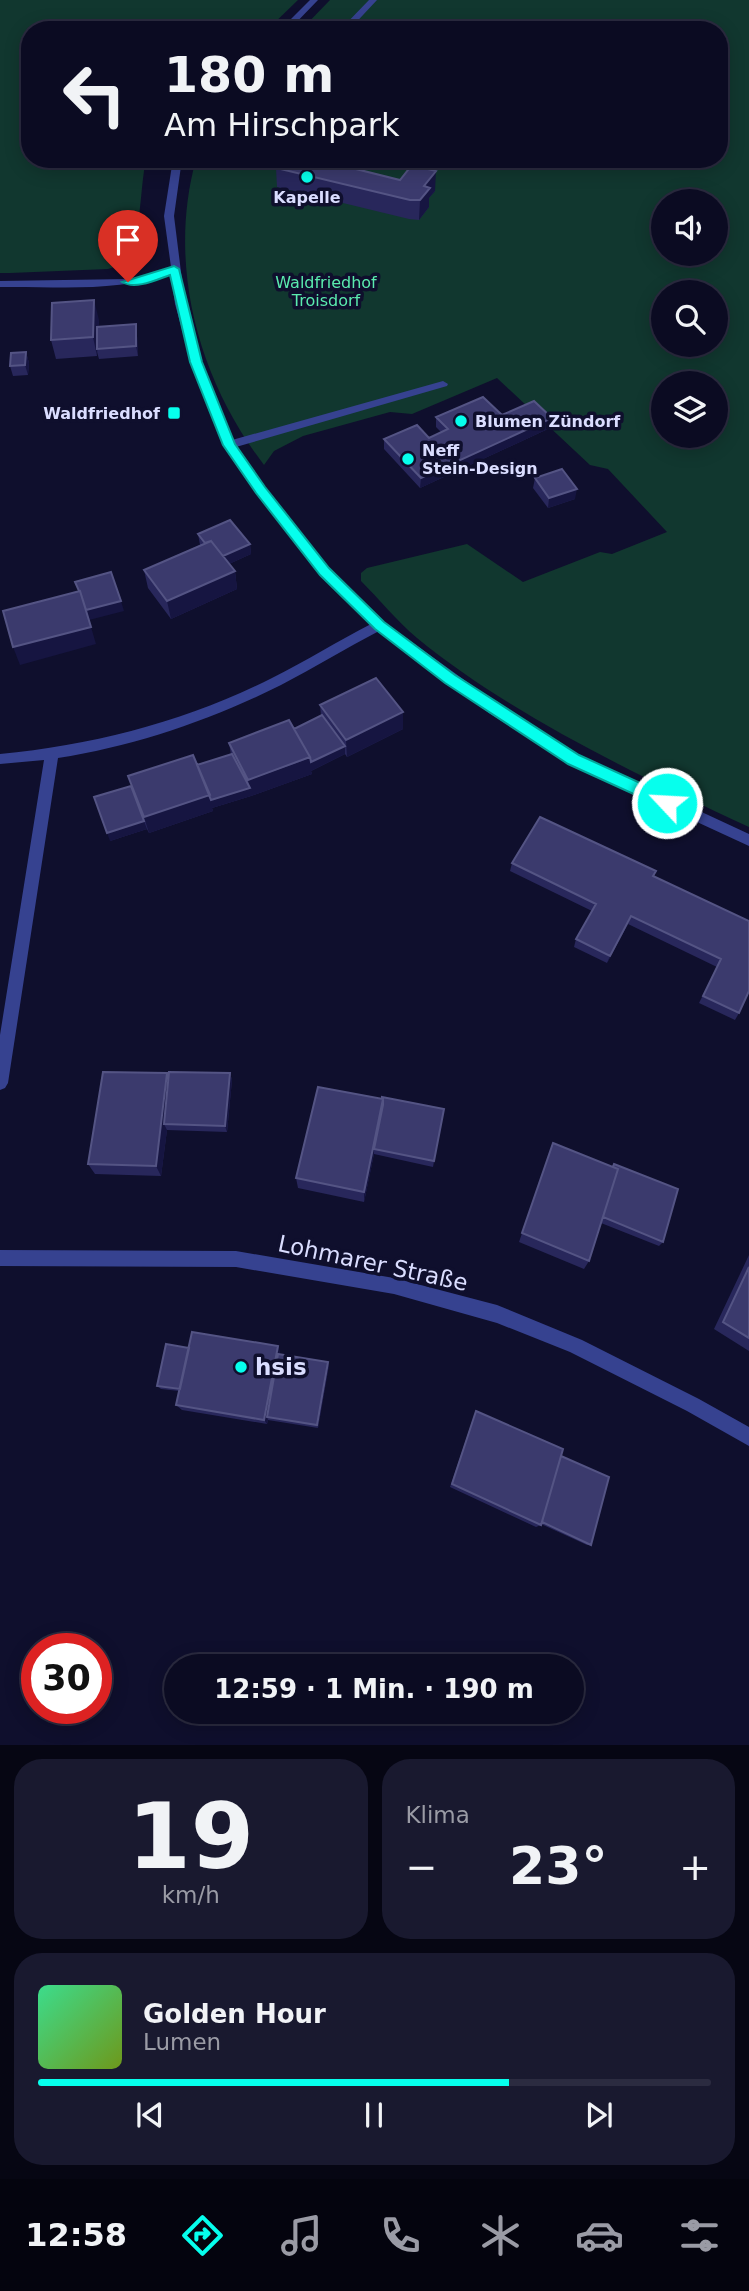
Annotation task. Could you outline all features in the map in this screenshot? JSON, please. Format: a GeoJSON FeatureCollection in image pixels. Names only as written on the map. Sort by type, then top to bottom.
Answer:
{"type":"FeatureCollection","features":[{"type":"Feature","properties":{"kind":"street"},"geometry":{"type":"LineString","coordinates":[[293,21],[314,0]]}},
{"type":"Feature","properties":{"kind":"street"},"geometry":{"type":"LineString","coordinates":[[353,21],[373,0]]}},
{"type":"Feature","properties":{"kind":"street"},"geometry":{"type":"LineString","coordinates":[[177,168],[169,216],[174,269],[196,362],[229,445],[325,572],[380,625],[450,679],[574,759],[749,840]]}},
{"type":"Feature","properties":{"kind":"street"},"geometry":{"type":"LineString","coordinates":[[0,284],[128,282],[148,279],[174,269]]}},
{"type":"Feature","properties":{"kind":"street"},"geometry":{"type":"LineString","coordinates":[[229,445],[443,384]]}},
{"type":"Feature","properties":{"kind":"street"},"geometry":{"type":"LineString","coordinates":[[0,759],[52,753],[140,736],[236,701],[380,625]]}},
{"type":"Feature","properties":{"kind":"street"},"geometry":{"type":"LineString","coordinates":[[0,1083],[52,753]]}},
{"type":"Feature","properties":{"kind":"street","name":"Lohmarer Straße"},"geometry":{"type":"LineString","coordinates":[[0,1258],[236,1259],[394,1286],[497,1314],[576,1346],[693,1405],[749,1437]]}},
{"type":"Feature","properties":{"kind":"green space"},"geometry":{"type":"Polygon","coordinates":[[[0,0],[298,0],[276,21],[21,21],[21,168],[145,168],[137,226],[123,264],[108,269],[0,273],[0,0]]]}},
{"type":"Feature","properties":{"kind":"green space","name":"Waldfriedhof Troisdorf"},"geometry":{"type":"Polygon","coordinates":[[[330,0],[749,0],[749,827],[620,765],[493,693],[417,638],[361,581],[361,573],[367,568],[467,544],[523,582],[600,552],[612,554],[667,532],[608,469],[590,465],[497,378],[412,414],[390,412],[303,436],[274,451],[264,465],[221,396],[206,358],[194,320],[187,280],[185,239],[188,199],[194,168],[728,168],[728,21],[310,21],[330,0]]]}},
{"type":"Feature","properties":{"kind":"building"},"geometry":{"type":"Polygon","coordinates":[[[276,168],[352,168],[400,180],[410,168],[436,171],[424,186],[430,188],[420,200],[410,200],[276,168]]]}},
{"type":"Feature","properties":{"kind":"building"},"geometry":{"type":"Polygon","coordinates":[[[94,300],[93,337],[51,340],[52,303],[94,300]]]}},
{"type":"Feature","properties":{"kind":"building"},"geometry":{"type":"Polygon","coordinates":[[[136,324],[136,346],[97,349],[97,327],[136,324]]]}},
{"type":"Feature","properties":{"kind":"building"},"geometry":{"type":"Polygon","coordinates":[[[26,352],[25,365],[10,366],[11,353],[26,352]]]}},
{"type":"Feature","properties":{"kind":"building"},"geometry":{"type":"Polygon","coordinates":[[[483,397],[502,415],[534,401],[552,418],[421,478],[384,439],[417,425],[429,438],[448,429],[436,417],[483,397]]]}},
{"type":"Feature","properties":{"kind":"building"},"geometry":{"type":"Polygon","coordinates":[[[562,469],[577,489],[549,498],[535,478],[562,469]]]}},
{"type":"Feature","properties":{"kind":"building"},"geometry":{"type":"Polygon","coordinates":[[[230,520],[250,544],[223,556],[211,541],[205,543],[198,534],[230,520]]]}},
{"type":"Feature","properties":{"kind":"building"},"geometry":{"type":"Polygon","coordinates":[[[211,541],[235,571],[167,601],[144,570],[211,541]]]}},
{"type":"Feature","properties":{"kind":"building"},"geometry":{"type":"Polygon","coordinates":[[[111,572],[121,601],[86,610],[75,582],[111,572]]]}},
{"type":"Feature","properties":{"kind":"building"},"geometry":{"type":"Polygon","coordinates":[[[80,591],[91,627],[13,647],[3,611],[80,591]]]}},
{"type":"Feature","properties":{"kind":"building"},"geometry":{"type":"Polygon","coordinates":[[[376,678],[403,712],[346,740],[320,705],[376,678]]]}},
{"type":"Feature","properties":{"kind":"building"},"geometry":{"type":"Polygon","coordinates":[[[322,715],[345,746],[311,762],[294,729],[322,715]]]}},
{"type":"Feature","properties":{"kind":"building"},"geometry":{"type":"Polygon","coordinates":[[[289,720],[310,757],[248,780],[229,743],[289,720]]]}},
{"type":"Feature","properties":{"kind":"building"},"geometry":{"type":"Polygon","coordinates":[[[232,754],[250,788],[211,800],[197,765],[232,754]]]}},
{"type":"Feature","properties":{"kind":"building"},"geometry":{"type":"Polygon","coordinates":[[[193,755],[210,795],[144,817],[128,776],[193,755]]]}},
{"type":"Feature","properties":{"kind":"building"},"geometry":{"type":"Polygon","coordinates":[[[131,786],[144,821],[107,833],[94,797],[131,786]]]}},
{"type":"Feature","properties":{"kind":"building"},"geometry":{"type":"Polygon","coordinates":[[[540,817],[656,871],[653,876],[749,921],[749,991],[739,1013],[703,996],[721,959],[631,916],[610,956],[576,939],[596,904],[512,863],[540,817]]]}},
{"type":"Feature","properties":{"kind":"building"},"geometry":{"type":"Polygon","coordinates":[[[103,1072],[167,1073],[156,1166],[88,1164],[103,1072]]]}},
{"type":"Feature","properties":{"kind":"building"},"geometry":{"type":"Polygon","coordinates":[[[169,1072],[230,1073],[225,1126],[164,1124],[169,1072]]]}},
{"type":"Feature","properties":{"kind":"building"},"geometry":{"type":"Polygon","coordinates":[[[318,1087],[383,1099],[364,1192],[296,1178],[318,1087]]]}},
{"type":"Feature","properties":{"kind":"building"},"geometry":{"type":"Polygon","coordinates":[[[382,1097],[444,1109],[434,1161],[374,1149],[383,1105],[382,1097]]]}},
{"type":"Feature","properties":{"kind":"building"},"geometry":{"type":"Polygon","coordinates":[[[553,1143],[618,1169],[589,1261],[522,1233],[553,1143]]]}},
{"type":"Feature","properties":{"kind":"building"},"geometry":{"type":"Polygon","coordinates":[[[614,1164],[678,1189],[663,1242],[603,1217],[618,1169],[613,1167],[614,1164]]]}},
{"type":"Feature","properties":{"kind":"building"},"geometry":{"type":"Polygon","coordinates":[[[749,1267],[749,1338],[723,1322],[749,1267]]]}},
{"type":"Feature","properties":{"kind":"building"},"geometry":{"type":"Polygon","coordinates":[[[192,1332],[278,1346],[264,1420],[176,1405],[192,1332]]]}},
{"type":"Feature","properties":{"kind":"building"},"geometry":{"type":"Polygon","coordinates":[[[166,1344],[189,1348],[180,1389],[157,1386],[166,1344]]]}},
{"type":"Feature","properties":{"kind":"building"},"geometry":{"type":"Polygon","coordinates":[[[278,1354],[328,1362],[317,1425],[267,1417],[278,1354]]]}},
{"type":"Feature","properties":{"kind":"building"},"geometry":{"type":"Polygon","coordinates":[[[476,1411],[563,1449],[541,1525],[452,1484],[476,1411]]]}},
{"type":"Feature","properties":{"kind":"building"},"geometry":{"type":"Polygon","coordinates":[[[561,1456],[609,1477],[591,1545],[542,1522],[561,1456]]]}},
{"type":"Feature","properties":{"kind":"place","name":"Kapelle"},"geometry":{"type":"Point","coordinates":[307,177]}},
{"type":"Feature","properties":{"kind":"place","name":"Waldfriedhof"},"geometry":{"type":"Point","coordinates":[174,413]}},
{"type":"Feature","properties":{"kind":"place","name":"Blumen Zündorf"},"geometry":{"type":"Point","coordinates":[461,421]}},
{"type":"Feature","properties":{"kind":"place","name":"Neff Stein-Design"},"geometry":{"type":"Point","coordinates":[408,459]}},
{"type":"Feature","properties":{"kind":"place","name":"hsis"},"geometry":{"type":"Point","coordinates":[241,1367]}},
{"type":"Feature","properties":{"kind":"route"},"geometry":{"type":"LineString","coordinates":[[128,282],[148,279],[174,269],[180,304],[196,362],[229,445],[260,490],[325,572],[380,625],[428,664],[494,709],[574,759],[667,803]]}}]}
